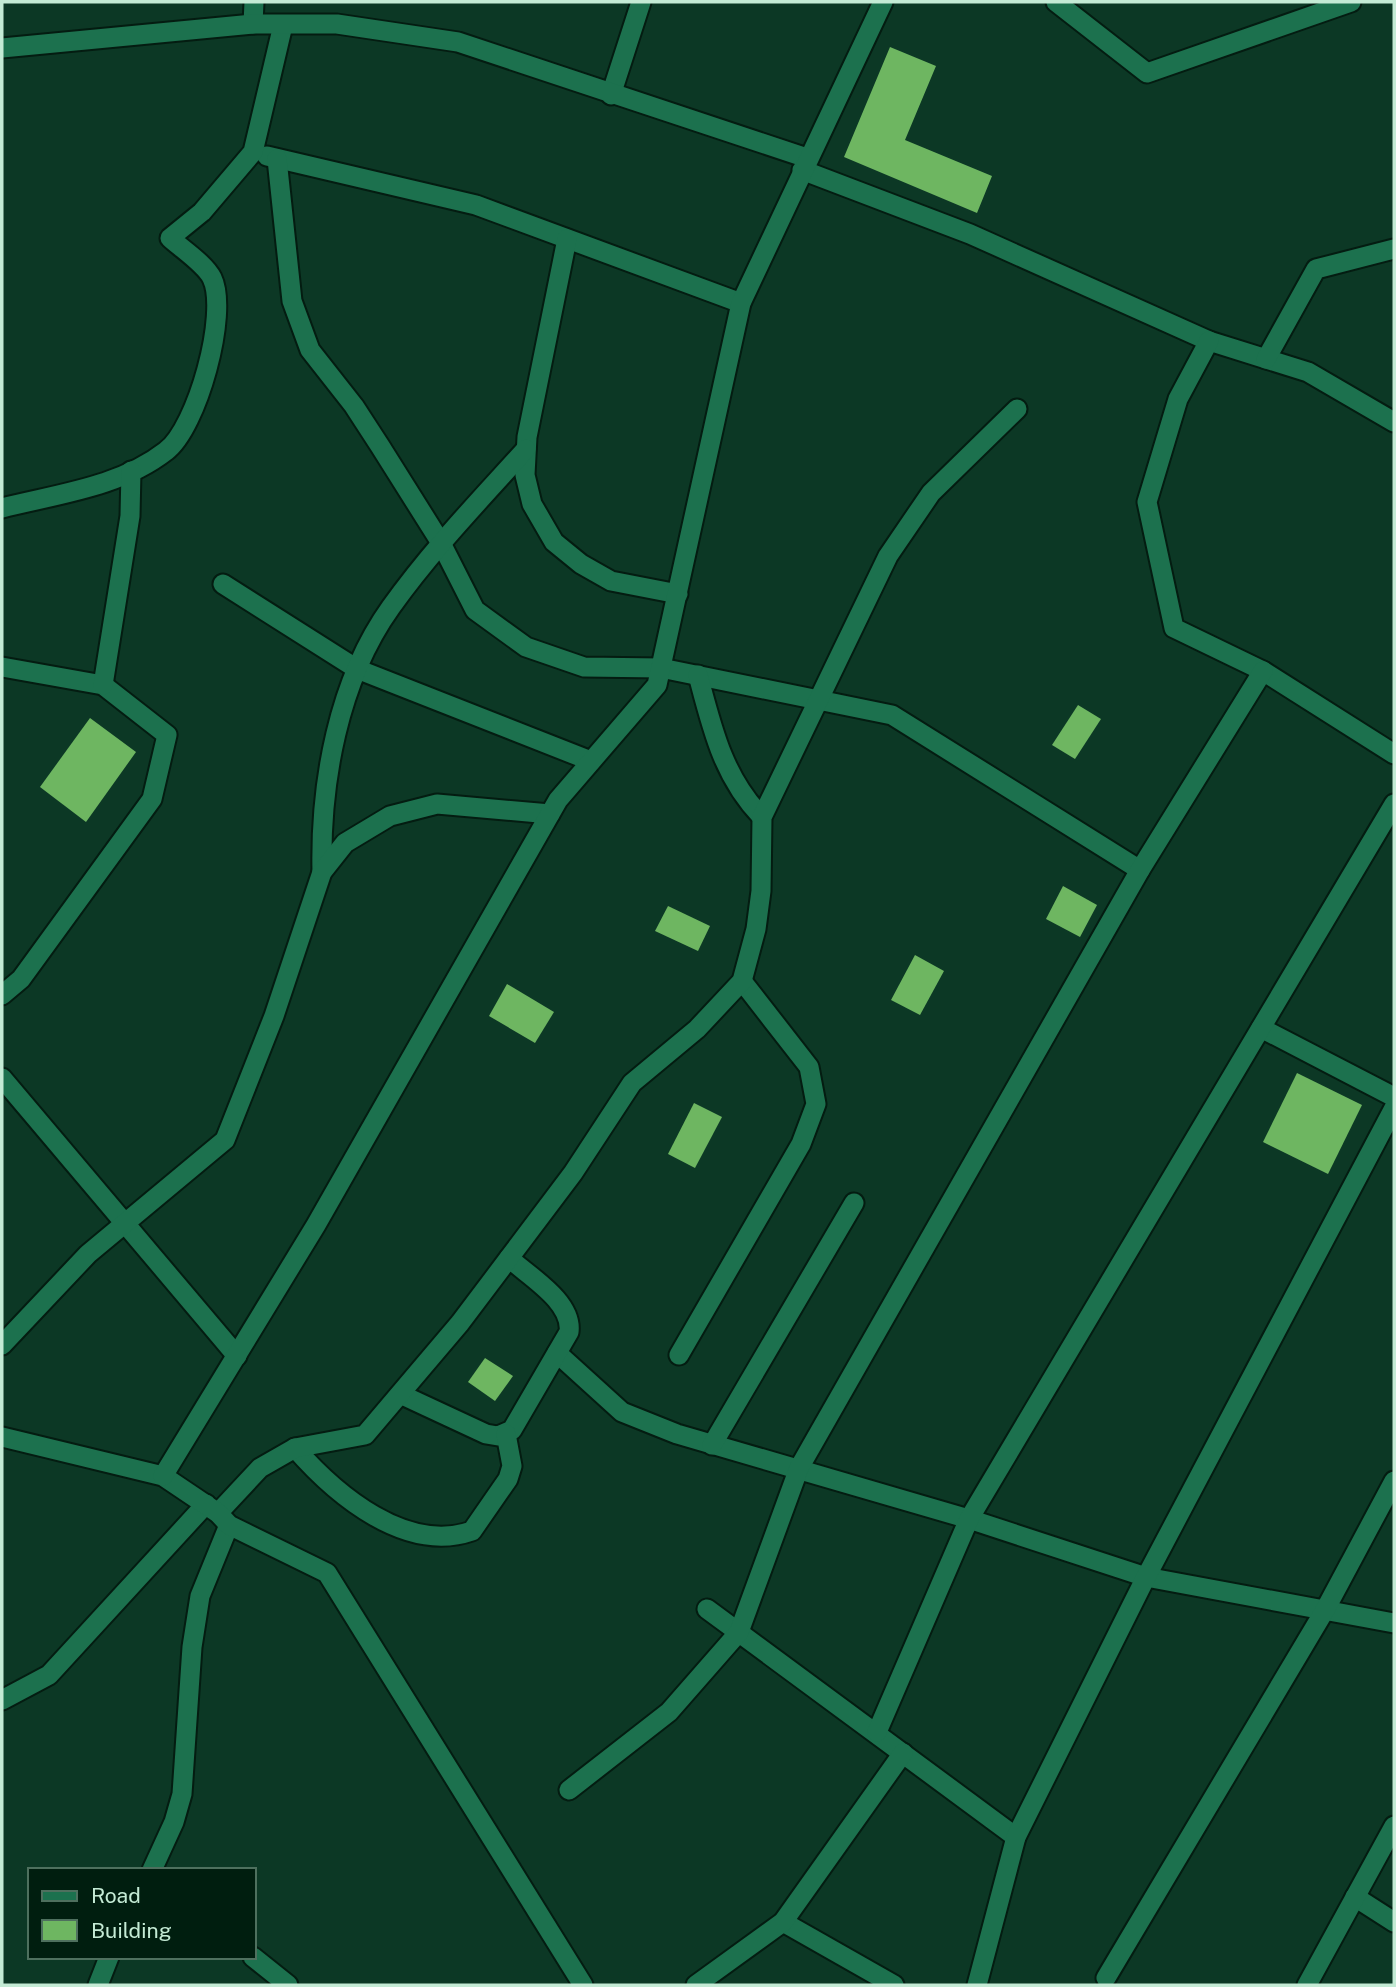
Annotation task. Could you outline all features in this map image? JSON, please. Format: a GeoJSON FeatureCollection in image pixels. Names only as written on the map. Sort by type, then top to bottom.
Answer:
{"type":"FeatureCollection","features":[{"type":"Feature","properties":{"kind":"street"},"geometry":{"type":"LineString","coordinates":[[253,24],[254,2]]}},
{"type":"Feature","properties":{"kind":"street"},"geometry":{"type":"LineString","coordinates":[[611,95],[641,2]]}},
{"type":"Feature","properties":{"kind":"street"},"geometry":{"type":"LineString","coordinates":[[163,1476],[343,1178],[550,814],[591,761],[657,685],[741,303],[883,2]]}},
{"type":"Feature","properties":{"kind":"street"},"geometry":{"type":"LineString","coordinates":[[1056,2],[1147,73],[1351,2]]}},
{"type":"Feature","properties":{"kind":"street"},"geometry":{"type":"LineString","coordinates":[[2,48],[253,24],[337,24],[458,42],[805,164],[1209,341],[1308,372],[1394,422]]}},
{"type":"Feature","properties":{"kind":"street"},"geometry":{"type":"LineString","coordinates":[[2,508],[116,480],[168,450],[202,394],[219,303],[212,277],[170,238],[202,212],[253,152],[283,25]]}},
{"type":"Feature","properties":{"kind":"street"},"geometry":{"type":"LineString","coordinates":[[253,152],[476,205],[741,303]]}},
{"type":"Feature","properties":{"kind":"street"},"geometry":{"type":"LineString","coordinates":[[277,159],[292,301],[310,350],[354,406],[441,543],[475,610],[526,647],[584,667],[661,668],[892,715],[1140,870]]}},
{"type":"Feature","properties":{"kind":"street"},"geometry":{"type":"LineString","coordinates":[[567,239],[526,449],[525,475],[533,504],[554,542],[580,564],[611,581],[678,594]]}},
{"type":"Feature","properties":{"kind":"street"},"geometry":{"type":"LineString","coordinates":[[1266,359],[1315,269],[1394,249]]}},
{"type":"Feature","properties":{"kind":"street"},"geometry":{"type":"LineString","coordinates":[[1209,341],[1178,400],[1147,502],[1174,628],[1263,671],[1394,754]]}},
{"type":"Feature","properties":{"kind":"street"},"geometry":{"type":"LineString","coordinates":[[2,1700],[49,1675],[218,1514],[260,1468],[295,1448],[365,1435],[509,1258],[573,1173],[632,1083],[696,1029],[742,981],[760,904],[762,817],[888,556],[932,493],[1017,409]]}},
{"type":"Feature","properties":{"kind":"street"},"geometry":{"type":"LineString","coordinates":[[2,1345],[88,1254],[225,1140],[274,1016],[322,872],[321,833],[327,786],[335,740],[357,669],[389,609],[441,543],[526,449]]}},
{"type":"Feature","properties":{"kind":"street"},"geometry":{"type":"LineString","coordinates":[[103,685],[131,516],[131,471]]}},
{"type":"Feature","properties":{"kind":"street"},"geometry":{"type":"LineString","coordinates":[[223,584],[357,669],[591,761]]}},
{"type":"Feature","properties":{"kind":"street"},"geometry":{"type":"LineString","coordinates":[[2,667],[103,685],[167,735],[152,799],[21,979],[2,995]]}},
{"type":"Feature","properties":{"kind":"street"},"geometry":{"type":"LineString","coordinates":[[569,1790],[669,1712],[739,1632],[799,1468],[1140,870],[1263,671]]}},
{"type":"Feature","properties":{"kind":"street"},"geometry":{"type":"LineString","coordinates":[[698,675],[712,730],[728,772],[746,800],[762,817]]}},
{"type":"Feature","properties":{"kind":"street"},"geometry":{"type":"LineString","coordinates":[[322,872],[345,843],[390,816],[437,804],[550,814]]}},
{"type":"Feature","properties":{"kind":"street"},"geometry":{"type":"LineString","coordinates":[[877,1732],[969,1519],[1394,804]]}},
{"type":"Feature","properties":{"kind":"street"},"geometry":{"type":"LineString","coordinates":[[679,1355],[801,1144],[816,1104],[809,1066],[742,981]]}},
{"type":"Feature","properties":{"kind":"street"},"geometry":{"type":"LineString","coordinates":[[1261,1028],[1394,1097]]}},
{"type":"Feature","properties":{"kind":"street"},"geometry":{"type":"LineString","coordinates":[[2,1078],[237,1356]]}},
{"type":"Feature","properties":{"kind":"street"},"geometry":{"type":"LineString","coordinates":[[977,1985],[1016,1837],[1146,1577],[1394,1108]]}},
{"type":"Feature","properties":{"kind":"street"},"geometry":{"type":"LineString","coordinates":[[712,1445],[854,1203]]}},
{"type":"Feature","properties":{"kind":"street"},"geometry":{"type":"LineString","coordinates":[[400,1394],[486,1434],[506,1434],[512,1430],[569,1332],[568,1314],[509,1258]]}},
{"type":"Feature","properties":{"kind":"street"},"geometry":{"type":"LineString","coordinates":[[556,1353],[622,1412],[712,1445],[969,1519],[1146,1577],[1394,1623]]}},
{"type":"Feature","properties":{"kind":"street"},"geometry":{"type":"LineString","coordinates":[[295,1448],[318,1475],[346,1499],[390,1523],[436,1538],[472,1531],[508,1479],[512,1466],[506,1434]]}},
{"type":"Feature","properties":{"kind":"street"},"geometry":{"type":"LineString","coordinates":[[2,1437],[163,1476],[218,1514],[327,1573],[583,1985]]}},
{"type":"Feature","properties":{"kind":"street"},"geometry":{"type":"LineString","coordinates":[[1106,1978],[1325,1610],[1394,1481]]}},
{"type":"Feature","properties":{"kind":"street"},"geometry":{"type":"LineString","coordinates":[[153,1868],[174,1822],[182,1794],[192,1647],[218,1514]]}},
{"type":"Feature","properties":{"kind":"street"},"geometry":{"type":"LineString","coordinates":[[707,1609],[1016,1837]]}},
{"type":"Feature","properties":{"kind":"street"},"geometry":{"type":"LineString","coordinates":[[696,1985],[783,1923],[903,1753]]}},
{"type":"Feature","properties":{"kind":"street"},"geometry":{"type":"LineString","coordinates":[[1307,1985],[1394,1826]]}},
{"type":"Feature","properties":{"kind":"street"},"geometry":{"type":"LineString","coordinates":[[1355,1897],[1394,1922]]}},
{"type":"Feature","properties":{"kind":"street"},"geometry":{"type":"LineString","coordinates":[[783,1923],[894,1985]]}},
{"type":"Feature","properties":{"kind":"street"},"geometry":{"type":"LineString","coordinates":[[98,1985],[108,1959]]}},
{"type":"Feature","properties":{"kind":"street"},"geometry":{"type":"LineString","coordinates":[[256,1959],[288,1985]]}},
{"type":"Feature","properties":{"kind":"building"},"geometry":{"type":"Polygon","coordinates":[[[890,47],[936,66],[905,140],[992,176],[977,213],[844,157],[890,47]]]}},
{"type":"Feature","properties":{"kind":"building"},"geometry":{"type":"Polygon","coordinates":[[[1078,705],[1101,719],[1075,759],[1052,745],[1078,705]]]}},
{"type":"Feature","properties":{"kind":"building"},"geometry":{"type":"Polygon","coordinates":[[[90,718],[136,752],[86,822],[40,787],[90,718]]]}},
{"type":"Feature","properties":{"kind":"building"},"geometry":{"type":"Polygon","coordinates":[[[1063,886],[1097,905],[1080,937],[1046,919],[1063,886]]]}},
{"type":"Feature","properties":{"kind":"building"},"geometry":{"type":"Polygon","coordinates":[[[668,906],[710,926],[698,951],[655,931],[668,906]]]}},
{"type":"Feature","properties":{"kind":"building"},"geometry":{"type":"Polygon","coordinates":[[[915,955],[944,971],[920,1015],[891,1000],[915,955]]]}},
{"type":"Feature","properties":{"kind":"building"},"geometry":{"type":"Polygon","coordinates":[[[507,984],[554,1012],[535,1043],[489,1016],[507,984]]]}},
{"type":"Feature","properties":{"kind":"building"},"geometry":{"type":"Polygon","coordinates":[[[1297,1073],[1362,1105],[1328,1174],[1263,1142],[1297,1073]]]}},
{"type":"Feature","properties":{"kind":"building"},"geometry":{"type":"Polygon","coordinates":[[[694,1103],[722,1117],[695,1168],[668,1154],[694,1103]]]}},
{"type":"Feature","properties":{"kind":"building"},"geometry":{"type":"Polygon","coordinates":[[[485,1358],[513,1376],[495,1401],[468,1382],[485,1358]]]}}]}
